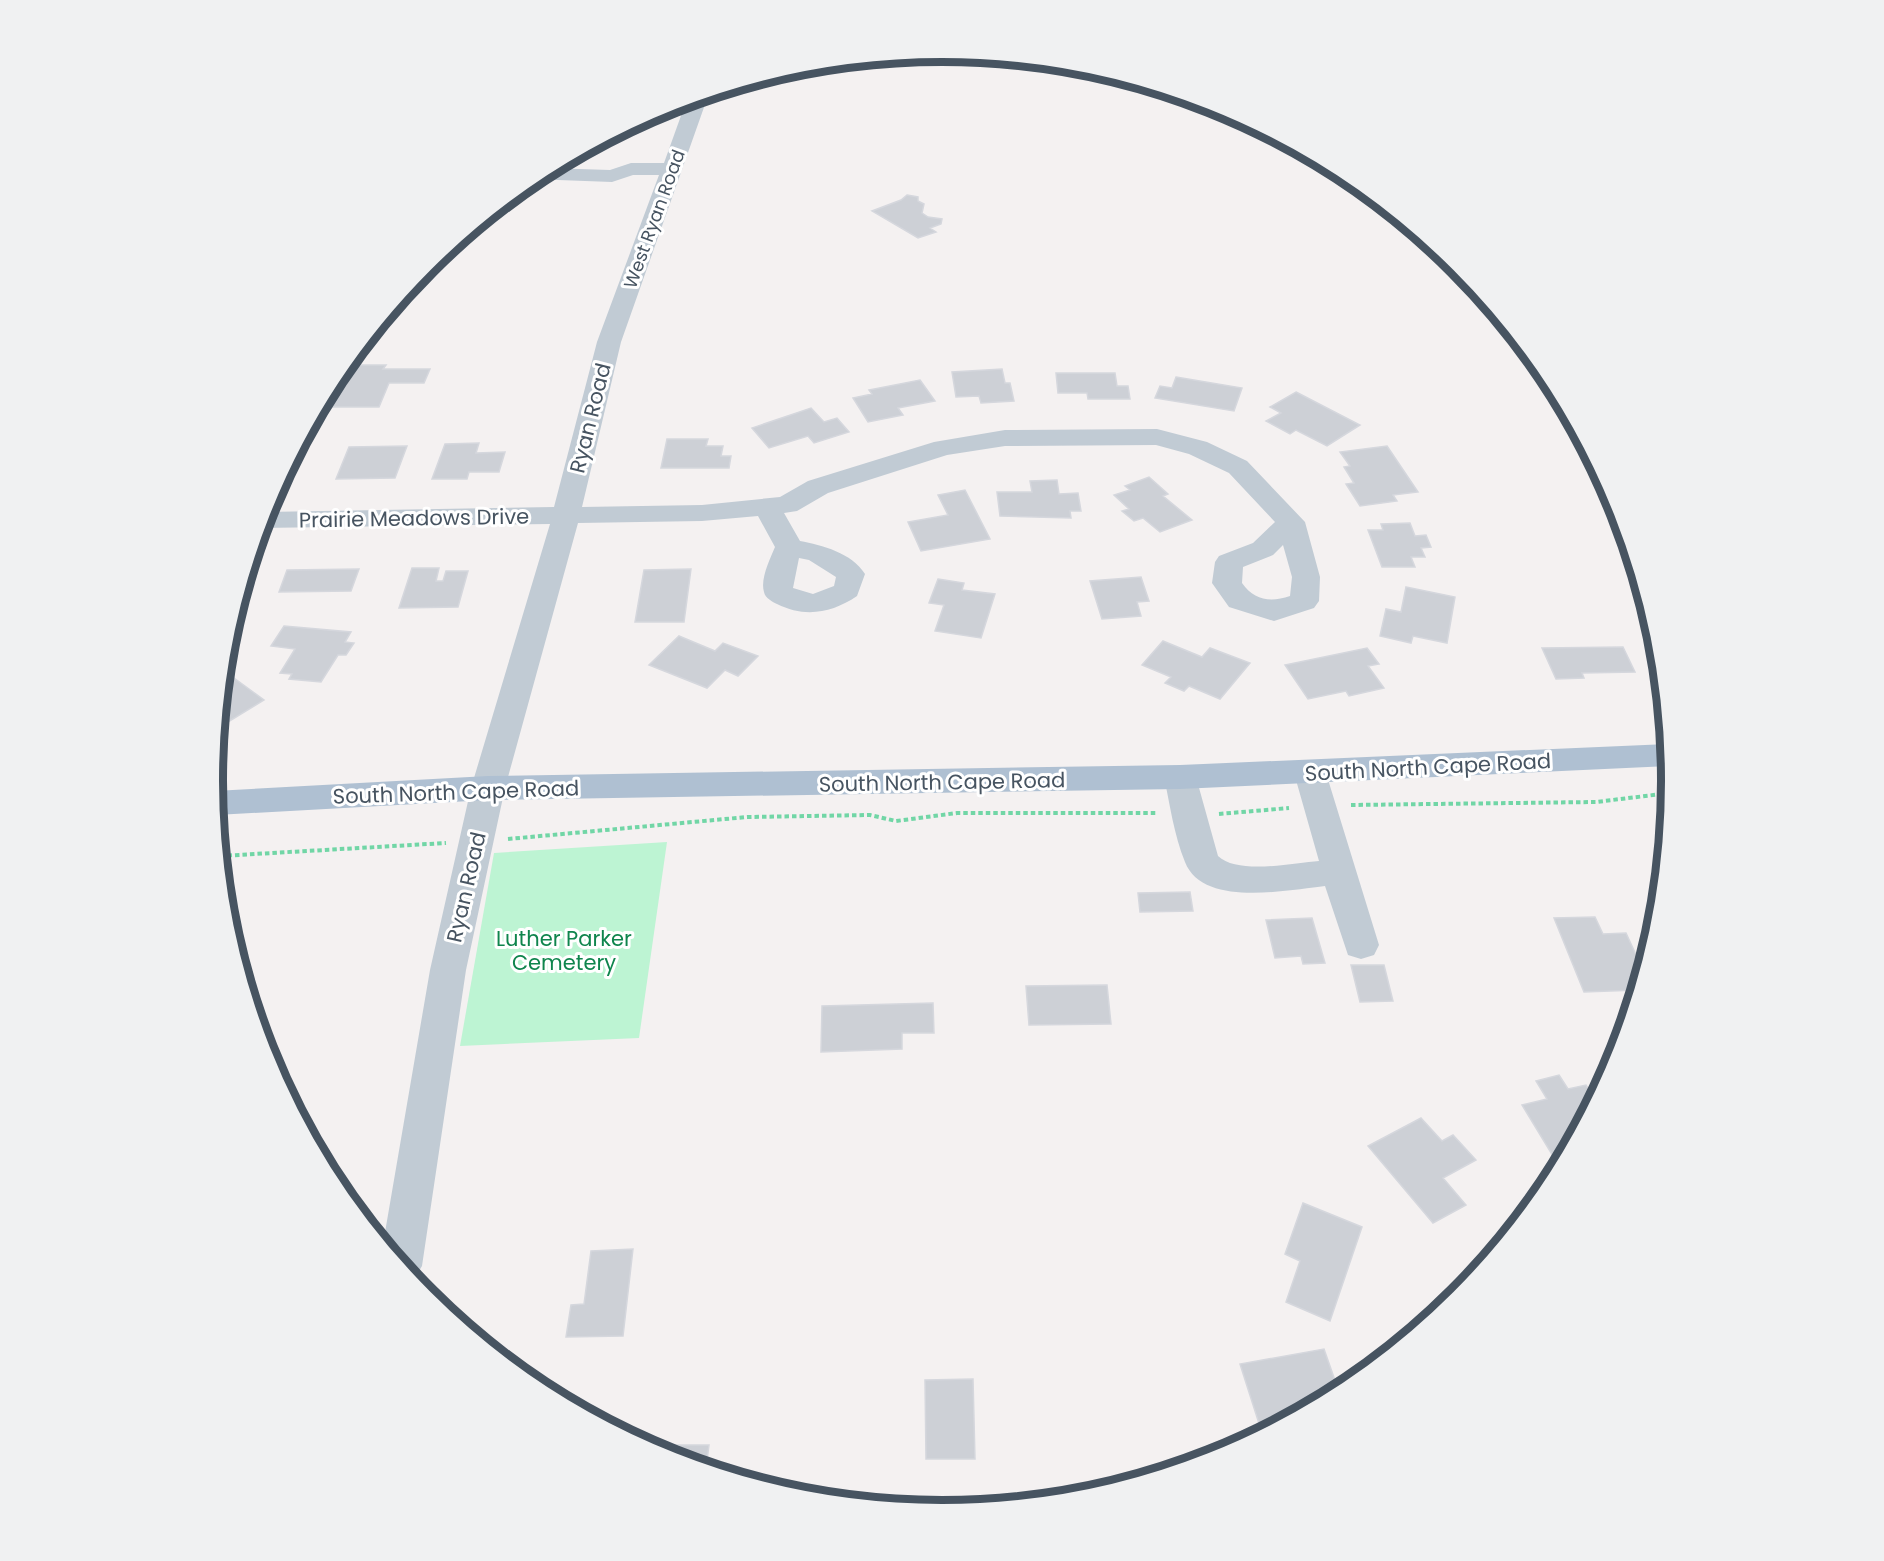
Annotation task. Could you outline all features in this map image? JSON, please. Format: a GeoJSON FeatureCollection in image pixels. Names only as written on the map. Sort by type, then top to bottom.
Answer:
{"type":"FeatureCollection","features":[{"type":"Feature","properties":{"kind":"main road","name":"South North Cape Road"},"geometry":{"type":"LineString","coordinates":[[224,803],[489,788],[1180,777],[1660,755]]}},
{"type":"Feature","properties":{"kind":"street","name":"West Ryan Road"},"geometry":{"type":"LineString","coordinates":[[609,342],[694,106]]}},
{"type":"Feature","properties":{"kind":"street"},"geometry":{"type":"LineString","coordinates":[[575,162],[617,163],[631,169]]}},
{"type":"Feature","properties":{"kind":"street"},"geometry":{"type":"LineString","coordinates":[[556,175],[612,176],[631,169],[671,170]]}},
{"type":"Feature","properties":{"kind":"street","name":"Ryan Road"},"geometry":{"type":"LineString","coordinates":[[403,1257],[448,970],[489,788],[566,516],[609,342]]}},
{"type":"Feature","properties":{"kind":"street","name":"Prairie Meadows Drive"},"geometry":{"type":"LineString","coordinates":[[272,520],[702,513],[767,507],[787,505],[818,487],[943,448],[1005,438],[1156,437],[1198,447],[1238,467],[1291,522]]}},
{"type":"Feature","properties":{"kind":"street"},"geometry":{"type":"LineString","coordinates":[[767,507],[789,547]]}},
{"type":"Feature","properties":{"kind":"street"},"geometry":{"type":"LineString","coordinates":[[1310,772],[1361,945]]}},
{"type":"Feature","properties":{"kind":"street"},"geometry":{"type":"LineString","coordinates":[[1180,777],[1188,816],[1202,862],[1210,871],[1221,877],[1240,878],[1326,873],[1336,866]]}},
{"type":"Feature","properties":{"kind":"path"},"geometry":{"type":"LineString","coordinates":[[507,839],[747,817],[870,815],[896,821],[957,813],[1140,811],[1188,816],[1320,806],[1596,802],[1660,794]]}},
{"type":"Feature","properties":{"kind":"path"},"geometry":{"type":"LineString","coordinates":[[227,856],[452,843]]}},
{"type":"Feature","properties":{"kind":"green space","name":"Luther Parker Cemetery"},"geometry":{"type":"Polygon","coordinates":[[[667,842],[639,1038],[460,1046],[494,853],[667,842]]]}},
{"type":"Feature","properties":{"kind":"building"},"geometry":{"type":"Polygon","coordinates":[[[907,195],[918,197],[918,201],[924,204],[922,213],[928,217],[942,219],[941,224],[930,228],[936,232],[918,238],[872,211],[901,200],[907,195]]]}},
{"type":"Feature","properties":{"kind":"building"},"geometry":{"type":"Polygon","coordinates":[[[356,365],[386,365],[383,369],[430,369],[424,383],[389,383],[379,407],[328,407],[356,365]]]}},
{"type":"Feature","properties":{"kind":"building"},"geometry":{"type":"Polygon","coordinates":[[[1002,369],[1005,383],[1010,383],[1014,401],[981,403],[979,396],[956,397],[952,372],[1002,369]]]}},
{"type":"Feature","properties":{"kind":"building"},"geometry":{"type":"Polygon","coordinates":[[[1056,373],[1115,373],[1117,386],[1128,386],[1130,399],[1088,399],[1087,393],[1058,393],[1056,373]]]}},
{"type":"Feature","properties":{"kind":"building"},"geometry":{"type":"Polygon","coordinates":[[[1176,377],[1242,388],[1234,411],[1155,398],[1160,386],[1172,388],[1176,377]]]}},
{"type":"Feature","properties":{"kind":"building"},"geometry":{"type":"Polygon","coordinates":[[[920,380],[935,401],[898,408],[903,415],[868,422],[853,398],[872,394],[869,390],[920,380]]]}},
{"type":"Feature","properties":{"kind":"building"},"geometry":{"type":"Polygon","coordinates":[[[1296,392],[1360,425],[1327,446],[1296,430],[1290,434],[1266,421],[1281,413],[1270,407],[1296,392]]]}},
{"type":"Feature","properties":{"kind":"building"},"geometry":{"type":"Polygon","coordinates":[[[811,408],[824,422],[837,418],[849,432],[814,443],[808,436],[769,448],[752,428],[811,408]]]}},
{"type":"Feature","properties":{"kind":"building"},"geometry":{"type":"Polygon","coordinates":[[[667,439],[708,439],[706,446],[723,446],[721,456],[731,456],[729,468],[661,468],[667,439]]]}},
{"type":"Feature","properties":{"kind":"building"},"geometry":{"type":"Polygon","coordinates":[[[479,443],[476,453],[505,452],[499,472],[469,472],[467,479],[432,479],[445,444],[479,443]]]}},
{"type":"Feature","properties":{"kind":"building"},"geometry":{"type":"Polygon","coordinates":[[[407,446],[395,478],[336,479],[349,447],[407,446]]]}},
{"type":"Feature","properties":{"kind":"building"},"geometry":{"type":"Polygon","coordinates":[[[1387,446],[1418,492],[1393,495],[1397,501],[1360,506],[1346,484],[1354,483],[1344,467],[1350,466],[1340,452],[1387,446]]]}},
{"type":"Feature","properties":{"kind":"building"},"geometry":{"type":"Polygon","coordinates":[[[1149,477],[1168,494],[1163,496],[1192,520],[1160,532],[1143,518],[1134,521],[1122,511],[1129,509],[1114,495],[1130,490],[1125,486],[1149,477]]]}},
{"type":"Feature","properties":{"kind":"building"},"geometry":{"type":"Polygon","coordinates":[[[1057,480],[1059,494],[1078,493],[1081,511],[1070,511],[1071,518],[1000,516],[997,492],[1032,492],[1030,481],[1057,480]]]}},
{"type":"Feature","properties":{"kind":"building"},"geometry":{"type":"Polygon","coordinates":[[[965,490],[990,539],[921,551],[908,522],[948,515],[938,495],[965,490]]]}},
{"type":"Feature","properties":{"kind":"building"},"geometry":{"type":"Polygon","coordinates":[[[1410,523],[1415,536],[1426,535],[1431,547],[1421,548],[1425,557],[1411,557],[1415,567],[1382,567],[1368,530],[1383,530],[1381,524],[1410,523]]]}},
{"type":"Feature","properties":{"kind":"building"},"geometry":{"type":"Polygon","coordinates":[[[412,568],[439,568],[436,581],[443,581],[446,571],[468,571],[458,607],[399,608],[412,568]]]}},
{"type":"Feature","properties":{"kind":"building"},"geometry":{"type":"Polygon","coordinates":[[[359,569],[351,591],[279,592],[287,570],[359,569]]]}},
{"type":"Feature","properties":{"kind":"building"},"geometry":{"type":"Polygon","coordinates":[[[691,569],[684,622],[635,622],[644,570],[691,569]]]}},
{"type":"Feature","properties":{"kind":"building"},"geometry":{"type":"Polygon","coordinates":[[[1141,577],[1149,601],[1137,602],[1141,616],[1102,619],[1090,581],[1141,577]]]}},
{"type":"Feature","properties":{"kind":"building"},"geometry":{"type":"Polygon","coordinates":[[[938,579],[964,583],[962,590],[995,594],[981,638],[935,631],[944,605],[929,603],[938,579]]]}},
{"type":"Feature","properties":{"kind":"building"},"geometry":{"type":"Polygon","coordinates":[[[1406,587],[1455,597],[1447,643],[1413,636],[1411,643],[1380,636],[1386,609],[1401,612],[1406,587]]]}},
{"type":"Feature","properties":{"kind":"building"},"geometry":{"type":"Polygon","coordinates":[[[284,626],[351,632],[345,642],[354,643],[346,655],[338,655],[321,682],[289,679],[292,674],[280,673],[295,649],[271,646],[284,626]]]}},
{"type":"Feature","properties":{"kind":"building"},"geometry":{"type":"Polygon","coordinates":[[[679,636],[715,651],[723,643],[758,656],[738,676],[725,670],[707,688],[649,665],[679,636]]]}},
{"type":"Feature","properties":{"kind":"building"},"geometry":{"type":"Polygon","coordinates":[[[1163,641],[1202,657],[1210,648],[1250,663],[1220,699],[1189,686],[1184,691],[1165,683],[1171,677],[1142,665],[1163,641]]]}},
{"type":"Feature","properties":{"kind":"building"},"geometry":{"type":"Polygon","coordinates":[[[1623,647],[1635,672],[1582,673],[1584,678],[1556,679],[1542,648],[1623,647]]]}},
{"type":"Feature","properties":{"kind":"building"},"geometry":{"type":"Polygon","coordinates":[[[1367,648],[1379,664],[1368,666],[1384,688],[1349,696],[1346,691],[1308,699],[1285,665],[1367,648]]]}},
{"type":"Feature","properties":{"kind":"building"},"geometry":{"type":"Polygon","coordinates":[[[234,678],[264,700],[226,723],[229,687],[230,680],[234,678]]]}},
{"type":"Feature","properties":{"kind":"building"},"geometry":{"type":"Polygon","coordinates":[[[1190,892],[1193,911],[1140,912],[1138,893],[1190,892]]]}},
{"type":"Feature","properties":{"kind":"building"},"geometry":{"type":"Polygon","coordinates":[[[1595,917],[1603,934],[1626,933],[1638,960],[1630,990],[1584,992],[1554,918],[1595,917]]]}},
{"type":"Feature","properties":{"kind":"building"},"geometry":{"type":"Polygon","coordinates":[[[1312,918],[1325,963],[1303,964],[1301,956],[1275,958],[1266,920],[1312,918]]]}},
{"type":"Feature","properties":{"kind":"building"},"geometry":{"type":"Polygon","coordinates":[[[1351,965],[1384,965],[1393,1001],[1360,1002],[1351,965]]]}},
{"type":"Feature","properties":{"kind":"building"},"geometry":{"type":"Polygon","coordinates":[[[1107,985],[1111,1024],[1029,1025],[1026,986],[1107,985]]]}},
{"type":"Feature","properties":{"kind":"building"},"geometry":{"type":"Polygon","coordinates":[[[933,1003],[934,1033],[902,1033],[902,1049],[821,1052],[822,1006],[933,1003]]]}},
{"type":"Feature","properties":{"kind":"building"},"geometry":{"type":"Polygon","coordinates":[[[1559,1075],[1568,1089],[1586,1085],[1590,1092],[1554,1158],[1522,1105],[1547,1099],[1536,1081],[1559,1075]]]}},
{"type":"Feature","properties":{"kind":"building"},"geometry":{"type":"Polygon","coordinates":[[[1421,1118],[1442,1141],[1453,1135],[1476,1160],[1443,1178],[1466,1205],[1433,1223],[1368,1146],[1421,1118]]]}},
{"type":"Feature","properties":{"kind":"building"},"geometry":{"type":"Polygon","coordinates":[[[1303,1203],[1362,1227],[1330,1321],[1286,1302],[1300,1261],[1285,1254],[1303,1203]]]}},
{"type":"Feature","properties":{"kind":"building"},"geometry":{"type":"Polygon","coordinates":[[[633,1249],[623,1336],[566,1337],[571,1305],[584,1304],[591,1251],[633,1249]]]}},
{"type":"Feature","properties":{"kind":"building"},"geometry":{"type":"Polygon","coordinates":[[[1324,1349],[1335,1382],[1302,1403],[1260,1425],[1240,1364],[1324,1349]]]}},
{"type":"Feature","properties":{"kind":"building"},"geometry":{"type":"Polygon","coordinates":[[[973,1379],[975,1459],[926,1459],[925,1380],[973,1379]]]}},
{"type":"Feature","properties":{"kind":"building"},"geometry":{"type":"Polygon","coordinates":[[[667,1445],[709,1445],[707,1460],[667,1445]]]}}]}
